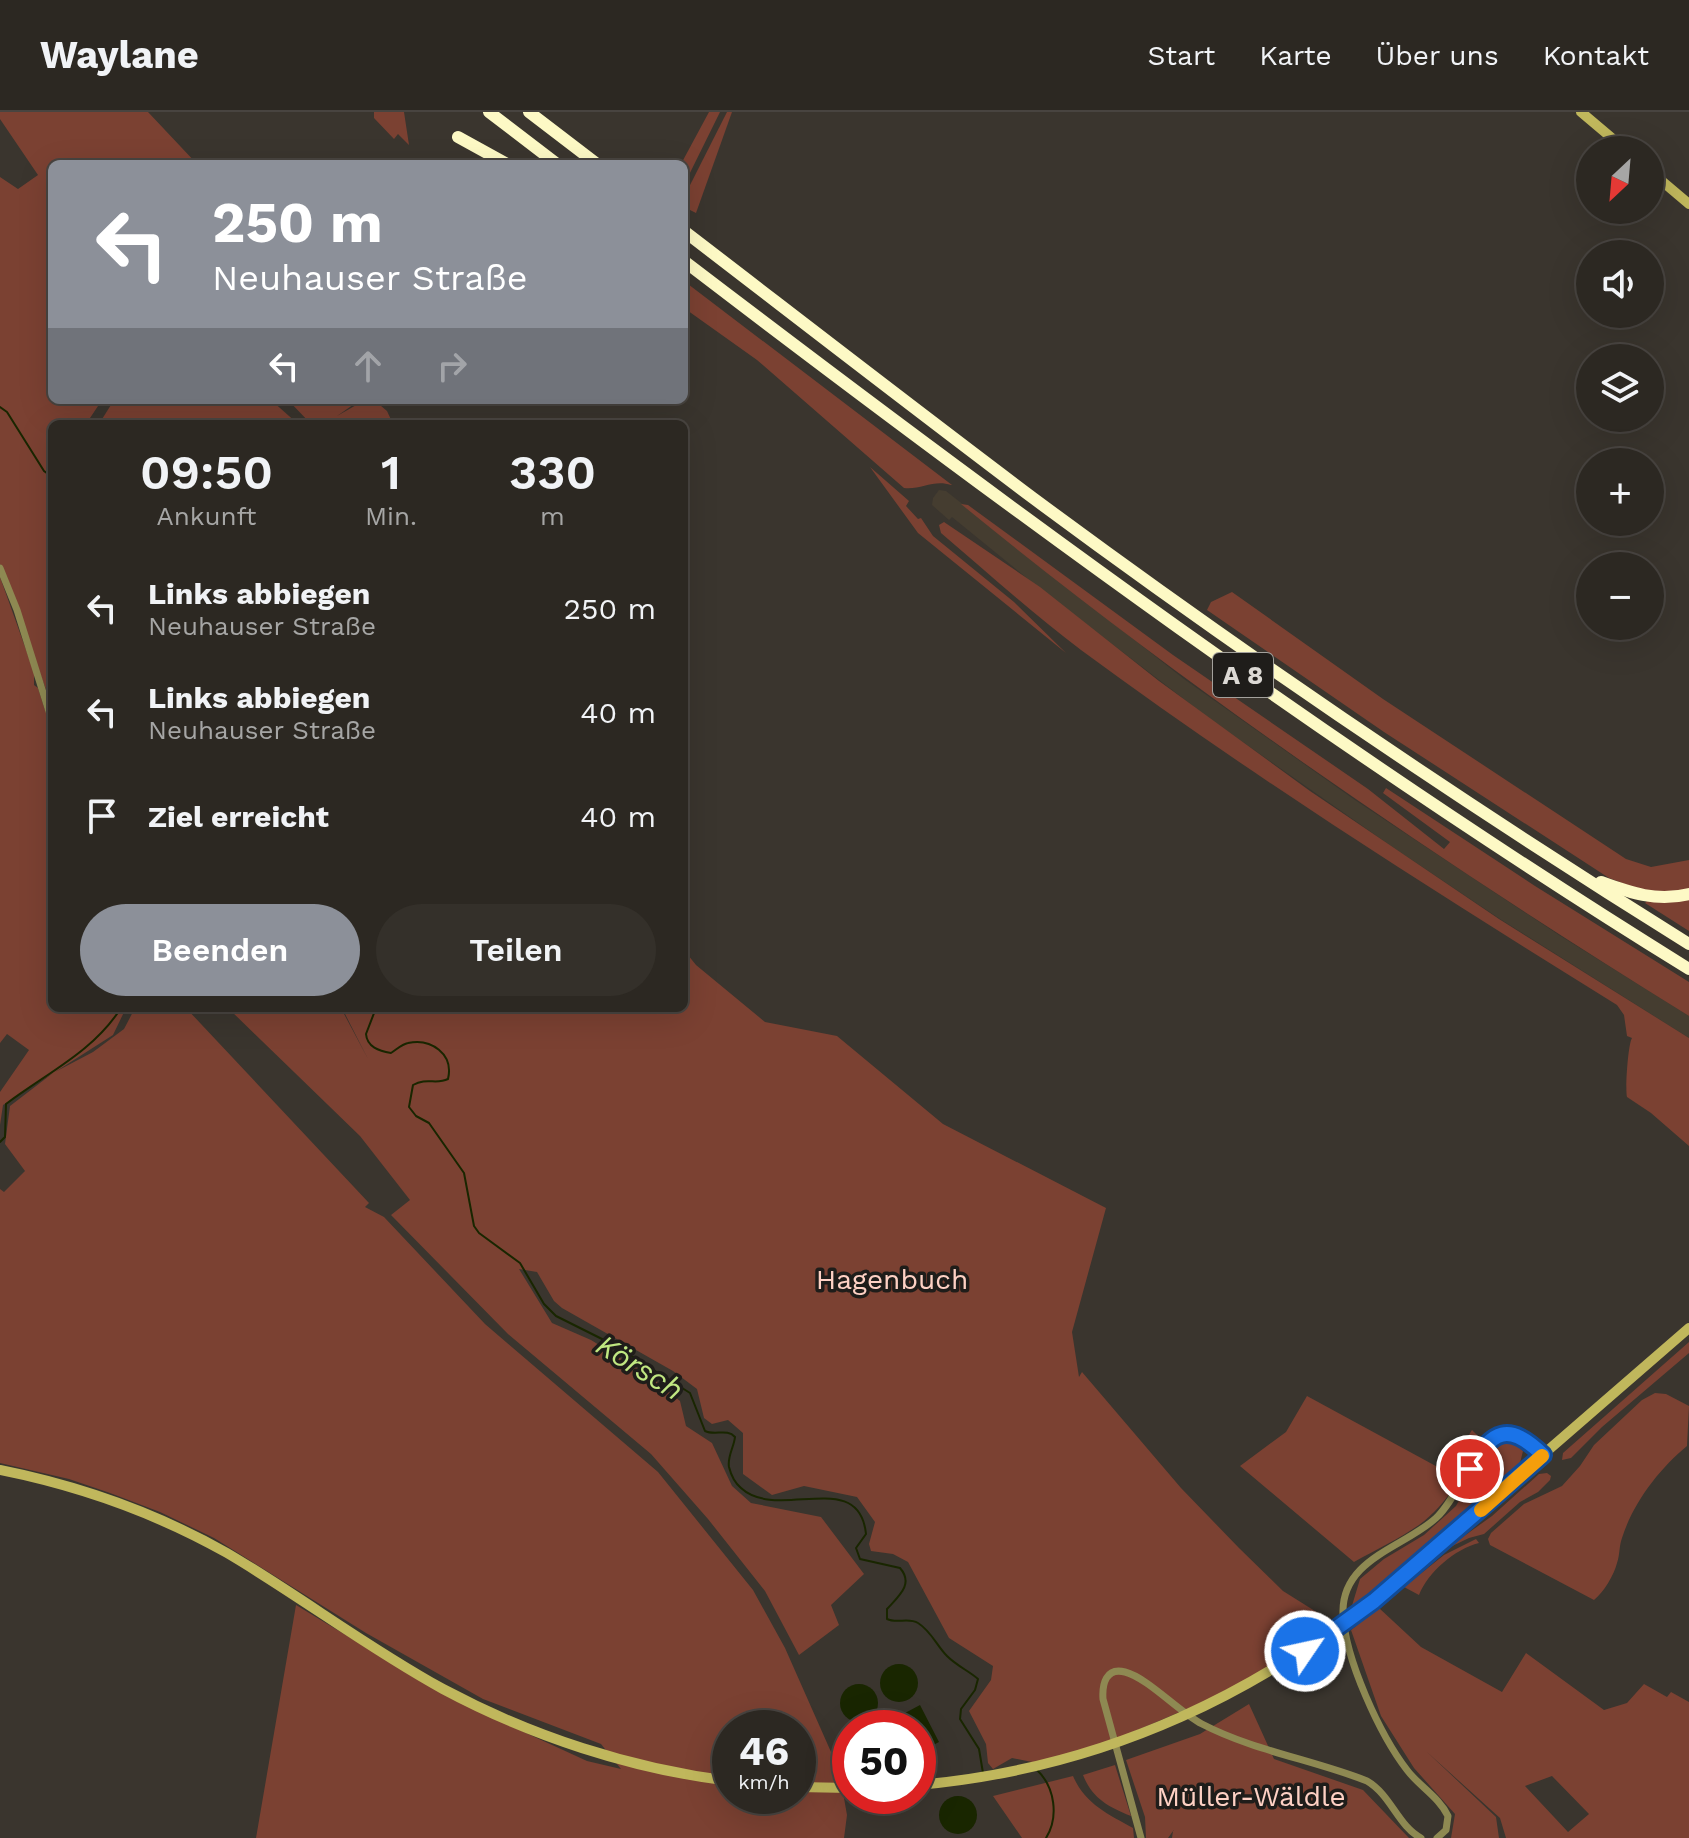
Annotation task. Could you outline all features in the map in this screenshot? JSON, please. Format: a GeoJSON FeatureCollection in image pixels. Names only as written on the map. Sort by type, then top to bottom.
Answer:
{"type":"FeatureCollection","features":[{"type":"Feature","properties":{"kind":"highway"},"geometry":{"type":"LineString","coordinates":[[489,112],[552,160]]}},
{"type":"Feature","properties":{"kind":"highway"},"geometry":{"type":"LineString","coordinates":[[529,112],[592,160]]}},
{"type":"Feature","properties":{"kind":"highway"},"geometry":{"type":"LineString","coordinates":[[458,137],[500,160]]}},
{"type":"Feature","properties":{"kind":"highway","name":"A 8"},"geometry":{"type":"LineString","coordinates":[[688,234],[1136,573],[1332,711],[1689,944]]}},
{"type":"Feature","properties":{"kind":"highway","name":"A 8"},"geometry":{"type":"LineString","coordinates":[[688,265],[1071,553],[1255,684],[1455,819],[1689,969]]}},
{"type":"Feature","properties":{"kind":"highway"},"geometry":{"type":"LineString","coordinates":[[1579,874],[1646,897],[1689,894]]}},
{"type":"Feature","properties":{"kind":"main road"},"geometry":{"type":"LineString","coordinates":[[1581,112],[1609,136]]}},
{"type":"Feature","properties":{"kind":"main road"},"geometry":{"type":"LineString","coordinates":[[1664,183],[1689,204]]}},
{"type":"Feature","properties":{"kind":"main road"},"geometry":{"type":"LineString","coordinates":[[936,1782],[1041,1765],[1106,1747],[1197,1710],[1305,1651],[1355,1616],[1409,1571],[1689,1328]]}},
{"type":"Feature","properties":{"kind":"main road"},"geometry":{"type":"LineString","coordinates":[[0,1470],[86,1491],[189,1534],[270,1580],[412,1672],[478,1706],[553,1736],[632,1762],[712,1778]]}},
{"type":"Feature","properties":{"kind":"street"},"geometry":{"type":"LineString","coordinates":[[0,568],[17,610],[48,708]]}},
{"type":"Feature","properties":{"kind":"street"},"geometry":{"type":"LineString","coordinates":[[1437,1838],[1446,1830],[1448,1816],[1402,1764],[1376,1717],[1346,1635],[1343,1612],[1346,1593],[1349,1583],[1364,1565],[1440,1515],[1489,1440],[1503,1434],[1518,1435],[1543,1455]]}},
{"type":"Feature","properties":{"kind":"street"},"geometry":{"type":"LineString","coordinates":[[1141,1838],[1103,1699],[1104,1681],[1108,1674],[1116,1671],[1133,1675],[1201,1724],[1367,1781],[1383,1792],[1413,1833],[1421,1838]]}},
{"type":"Feature","properties":{"kind":"shaded area"},"geometry":{"type":"Polygon","coordinates":[[[939,490],[946,491],[1184,679],[1355,800],[1559,935],[1689,1016],[1689,1038],[1500,919],[1210,719],[952,517],[949,520],[932,505],[939,490]]]}},
{"type":"Feature","properties":{"kind":"shaded area"},"geometry":{"type":"Polygon","coordinates":[[[899,1664],[913,1669],[918,1683],[913,1697],[899,1702],[885,1697],[880,1683],[885,1669],[899,1664]]]}},
{"type":"Feature","properties":{"kind":"shaded area"},"geometry":{"type":"Polygon","coordinates":[[[852,1685],[866,1685],[877,1696],[877,1710],[841,1710],[841,1696],[852,1685]]]}},
{"type":"Feature","properties":{"kind":"shaded area"},"geometry":{"type":"Polygon","coordinates":[[[958,1796],[971,1802],[977,1815],[971,1828],[958,1834],[945,1828],[939,1815],[945,1802],[958,1796]]]}},
{"type":"Feature","properties":{"kind":"green space"},"geometry":{"type":"Polygon","coordinates":[[[0,112],[148,112],[193,160],[48,160],[48,404],[99,404],[89,420],[48,420],[48,695],[0,564],[0,177],[18,189],[38,175],[0,119],[0,112]]]}},
{"type":"Feature","properties":{"kind":"green space"},"geometry":{"type":"Polygon","coordinates":[[[374,112],[404,112],[409,145],[398,134],[394,139],[374,118],[374,112]]]}},
{"type":"Feature","properties":{"kind":"green space"},"geometry":{"type":"Polygon","coordinates":[[[709,112],[720,112],[688,177],[688,160],[683,160],[709,112]]]}},
{"type":"Feature","properties":{"kind":"green space"},"geometry":{"type":"Polygon","coordinates":[[[727,112],[732,112],[696,213],[688,209],[688,189],[727,112]]]}},
{"type":"Feature","properties":{"kind":"green space"},"geometry":{"type":"Polygon","coordinates":[[[688,284],[952,485],[939,483],[904,488],[757,360],[688,311],[688,284]]]}},
{"type":"Feature","properties":{"kind":"green space"},"geometry":{"type":"Polygon","coordinates":[[[112,404],[276,404],[294,420],[102,420],[112,404]]]}},
{"type":"Feature","properties":{"kind":"green space"},"geometry":{"type":"Polygon","coordinates":[[[292,404],[354,404],[337,416],[358,404],[379,404],[391,420],[307,420],[292,404]]]}},
{"type":"Feature","properties":{"kind":"green space"},"geometry":{"type":"Polygon","coordinates":[[[870,467],[909,501],[906,506],[918,519],[921,518],[933,536],[1014,602],[1066,653],[918,533],[870,467]]]}},
{"type":"Feature","properties":{"kind":"green space"},"geometry":{"type":"Polygon","coordinates":[[[961,504],[968,505],[1173,655],[1368,789],[1444,849],[1450,842],[1383,793],[1386,788],[1689,982],[1689,1016],[1499,895],[1222,705],[961,504]]]}},
{"type":"Feature","properties":{"kind":"green space"},"geometry":{"type":"Polygon","coordinates":[[[944,522],[1040,587],[1159,681],[1310,791],[1499,919],[1689,1038],[1689,1146],[1627,1097],[1627,1067],[1632,1038],[1627,1036],[1624,1015],[1617,1005],[1345,833],[1146,697],[1063,636],[941,533],[939,525],[944,522]]]}},
{"type":"Feature","properties":{"kind":"green space"},"geometry":{"type":"Polygon","coordinates":[[[0,577],[48,719],[48,1012],[124,1012],[113,1035],[55,1072],[93,1052],[124,1029],[133,1012],[190,1012],[369,1203],[365,1207],[384,1217],[485,1324],[658,1472],[753,1590],[785,1648],[812,1710],[712,1710],[712,1814],[816,1814],[816,1718],[832,1754],[832,1814],[847,1814],[844,1838],[256,1838],[296,1605],[450,1698],[587,1761],[621,1769],[601,1744],[483,1699],[366,1633],[214,1538],[160,1512],[110,1493],[69,1479],[0,1463],[0,1189],[4,1192],[25,1171],[5,1144],[10,1106],[53,1073],[3,1105],[0,1125],[0,1092],[29,1050],[7,1034],[0,1043],[0,577]]]}},
{"type":"Feature","properties":{"kind":"green space"},"geometry":{"type":"Polygon","coordinates":[[[1232,592],[1383,699],[1626,859],[1651,867],[1689,860],[1689,890],[1651,894],[1609,878],[1384,732],[1207,610],[1211,602],[1232,592]]]}},
{"type":"Feature","properties":{"kind":"green space"},"geometry":{"type":"Polygon","coordinates":[[[1689,898],[1689,931],[1645,903],[1647,901],[1689,898]]]}},
{"type":"Feature","properties":{"kind":"green space","name":"Hagenbuch"},"geometry":{"type":"Polygon","coordinates":[[[688,955],[765,1022],[837,1036],[943,1124],[1106,1208],[1072,1332],[1079,1377],[1082,1372],[1181,1488],[1283,1591],[1334,1623],[1281,1661],[1222,1694],[1093,1749],[1042,1764],[1012,1758],[993,1769],[988,1763],[986,1744],[969,1711],[991,1680],[993,1666],[949,1638],[908,1562],[893,1554],[871,1551],[869,1544],[875,1522],[857,1497],[804,1486],[772,1495],[743,1474],[743,1433],[728,1420],[712,1424],[704,1418],[697,1389],[673,1371],[562,1308],[554,1301],[537,1272],[519,1269],[552,1323],[591,1340],[648,1375],[680,1401],[686,1426],[712,1443],[732,1486],[751,1503],[821,1517],[864,1574],[831,1605],[839,1625],[799,1655],[765,1591],[651,1454],[508,1334],[391,1215],[410,1200],[360,1136],[232,1012],[343,1012],[368,1059],[344,1012],[688,1012],[688,955]]]}},
{"type":"Feature","properties":{"kind":"green space"},"geometry":{"type":"Polygon","coordinates":[[[1689,1342],[1689,1353],[1602,1427],[1571,1458],[1562,1460],[1563,1453],[1689,1342]]]}},
{"type":"Feature","properties":{"kind":"green space"},"geometry":{"type":"Polygon","coordinates":[[[1655,1393],[1666,1394],[1689,1406],[1687,1446],[1657,1476],[1640,1500],[1622,1538],[1614,1573],[1598,1597],[1594,1600],[1490,1545],[1488,1539],[1491,1533],[1524,1504],[1562,1486],[1594,1445],[1642,1400],[1655,1393]]]}},
{"type":"Feature","properties":{"kind":"green space"},"geometry":{"type":"Polygon","coordinates":[[[1307,1396],[1456,1477],[1472,1430],[1482,1440],[1455,1486],[1429,1517],[1354,1562],[1240,1466],[1286,1432],[1307,1396]]]}},
{"type":"Feature","properties":{"kind":"green space"},"geometry":{"type":"Polygon","coordinates":[[[1513,1442],[1523,1451],[1520,1463],[1351,1609],[1360,1579],[1384,1559],[1424,1535],[1456,1506],[1484,1455],[1496,1443],[1513,1442]]]}},
{"type":"Feature","properties":{"kind":"green space"},"geometry":{"type":"Polygon","coordinates":[[[1539,1474],[1551,1476],[1550,1480],[1538,1492],[1520,1502],[1484,1534],[1446,1549],[1492,1516],[1539,1474]]]}},
{"type":"Feature","properties":{"kind":"green space"},"geometry":{"type":"Polygon","coordinates":[[[1476,1539],[1479,1543],[1461,1550],[1436,1570],[1419,1595],[1404,1587],[1444,1555],[1476,1539]]]}},
{"type":"Feature","properties":{"kind":"green space"},"geometry":{"type":"Polygon","coordinates":[[[1379,1608],[1421,1647],[1502,1692],[1526,1653],[1604,1710],[1627,1703],[1644,1684],[1667,1697],[1671,1692],[1689,1702],[1689,1838],[1506,1838],[1500,1818],[1427,1752],[1496,1817],[1499,1838],[1451,1838],[1455,1814],[1414,1768],[1381,1716],[1351,1630],[1379,1608]],[[1552,1776],[1525,1786],[1568,1832],[1589,1814],[1552,1776]]]}},
{"type":"Feature","properties":{"kind":"green space","name":"Müller-Wäldle"},"geometry":{"type":"Polygon","coordinates":[[[1249,1704],[1274,1759],[1363,1790],[1409,1838],[1172,1838],[1173,1831],[1168,1838],[1146,1838],[1145,1817],[1126,1760],[1200,1734],[1249,1704]]]}},
{"type":"Feature","properties":{"kind":"green space"},"geometry":{"type":"Polygon","coordinates":[[[1115,1765],[1131,1816],[1102,1801],[1083,1775],[1115,1765]]]}},
{"type":"Feature","properties":{"kind":"green space"},"geometry":{"type":"Polygon","coordinates":[[[1073,1776],[1091,1801],[1133,1828],[1134,1838],[1022,1838],[993,1796],[1073,1776]]]}},
{"type":"Feature","properties":{"kind":"waterway","name":"Körsch"},"geometry":{"type":"LineString","coordinates":[[0,407],[7,412],[48,474]]}},
{"type":"Feature","properties":{"kind":"waterway"},"geometry":{"type":"LineString","coordinates":[[0,1142],[5,1137],[6,1104],[83,1050],[118,1012]]}},
{"type":"Feature","properties":{"kind":"waterway","name":"Körsch"},"geometry":{"type":"LineString","coordinates":[[374,1012],[366,1034],[374,1048],[391,1053],[406,1044],[417,1042],[432,1046],[444,1055],[448,1062],[448,1079],[413,1085],[409,1107],[416,1116],[429,1123],[464,1173],[474,1226],[520,1263],[544,1304],[556,1316],[614,1345],[690,1393],[705,1431],[728,1433],[735,1437],[729,1467],[741,1488],[757,1497],[775,1500],[833,1499],[849,1503],[860,1514],[866,1534],[856,1548],[860,1559],[900,1568],[906,1579],[903,1590],[887,1609],[887,1619],[918,1623],[947,1656],[978,1679],[975,1690],[961,1709],[960,1719],[979,1749],[983,1773]]}},
{"type":"Feature","properties":{"kind":"waterway","name":"Körsch"},"geometry":{"type":"LineString","coordinates":[[1037,1770],[1048,1785],[1053,1802],[1053,1821],[1046,1838]]}},
{"type":"Feature","properties":{"kind":"slow traffic"},"geometry":{"type":"LineString","coordinates":[[1481,1510],[1542,1456]]}},
{"type":"Feature","properties":{"kind":"route"},"geometry":{"type":"LineString","coordinates":[[1305,1651],[1374,1601],[1543,1455],[1522,1437],[1503,1434],[1489,1440],[1470,1469]]}}]}
